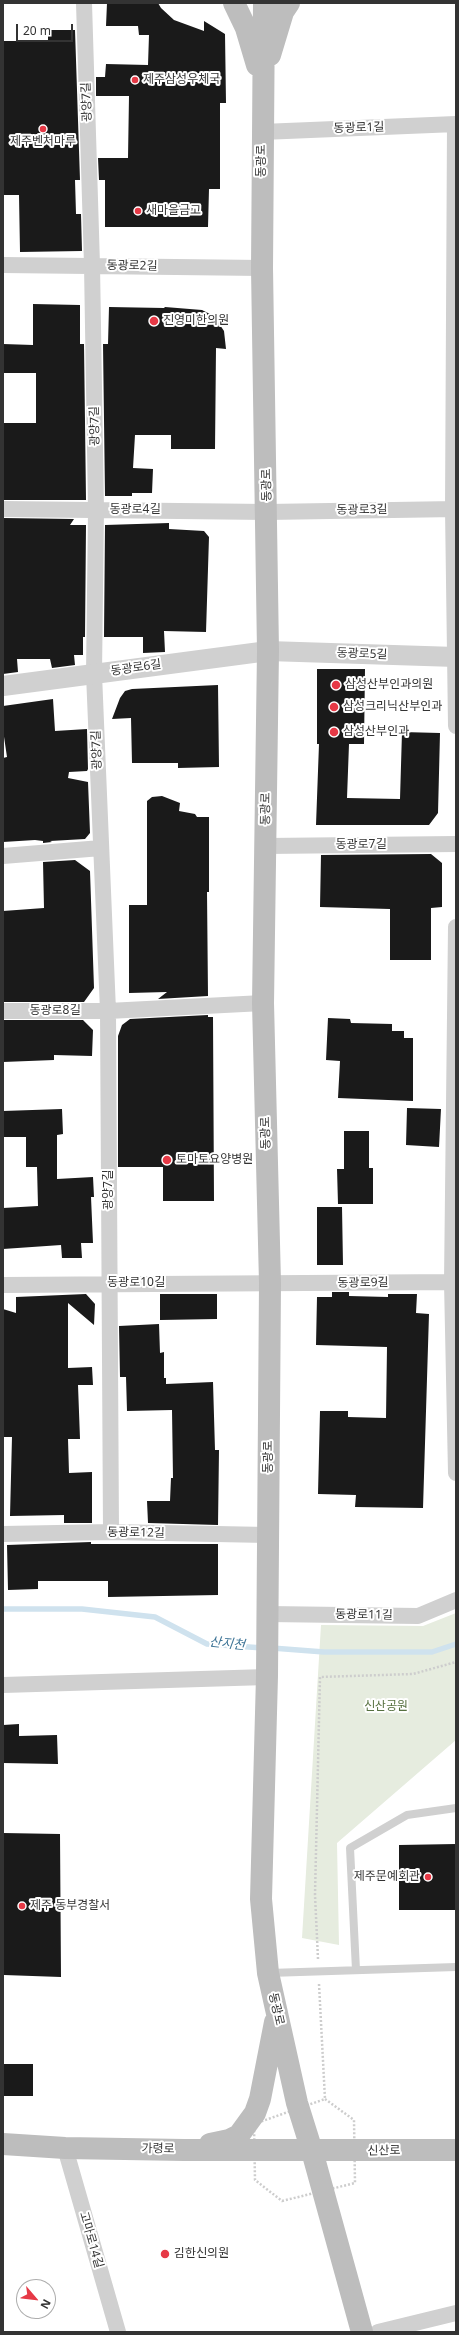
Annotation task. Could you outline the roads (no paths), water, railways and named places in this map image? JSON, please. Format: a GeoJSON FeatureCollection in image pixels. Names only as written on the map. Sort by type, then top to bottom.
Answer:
{"type":"FeatureCollection","features":[{"type":"Feature","properties":{"kind":"main road"},"geometry":{"type":"LineString","coordinates":[[234,3],[246,28],[263,81]]}},
{"type":"Feature","properties":{"kind":"main road","name":"동광로"},"geometry":{"type":"LineString","coordinates":[[264,3],[262,268],[268,651],[263,1003],[270,1284],[268,1615],[261,1899],[268,1972],[297,2103],[312,2151],[362,2332]]}},
{"type":"Feature","properties":{"kind":"main road"},"geometry":{"type":"LineString","coordinates":[[263,81],[283,12],[289,3]]}},
{"type":"Feature","properties":{"kind":"main road"},"geometry":{"type":"LineString","coordinates":[[184,2150],[229,2140],[239,2135],[248,2124],[260,2099],[277,2013]]}},
{"type":"Feature","properties":{"kind":"main road","name":"가령로"},"geometry":{"type":"LineString","coordinates":[[3,2144],[65,2148],[312,2151]]}},
{"type":"Feature","properties":{"kind":"main road","name":"신산로"},"geometry":{"type":"LineString","coordinates":[[312,2151],[456,2150]]}},
{"type":"Feature","properties":{"kind":"street","name":"광양7길"},"geometry":{"type":"LineString","coordinates":[[84,3],[92,265],[96,510],[94,674],[108,1011],[110,1532]]}},
{"type":"Feature","properties":{"kind":"street","name":"동광로1길"},"geometry":{"type":"LineString","coordinates":[[262,132],[455,124]]}},
{"type":"Feature","properties":{"kind":"street"},"geometry":{"type":"LineString","coordinates":[[455,124],[454,509],[456,726]]}},
{"type":"Feature","properties":{"kind":"street","name":"동광로2길"},"geometry":{"type":"LineString","coordinates":[[3,265],[262,268]]}},
{"type":"Feature","properties":{"kind":"street","name":"동광로4길"},"geometry":{"type":"LineString","coordinates":[[3,509],[267,512]]}},
{"type":"Feature","properties":{"kind":"street","name":"동광로3길"},"geometry":{"type":"LineString","coordinates":[[267,512],[454,509]]}},
{"type":"Feature","properties":{"kind":"street","name":"동광로5길"},"geometry":{"type":"LineString","coordinates":[[268,651],[456,657]]}},
{"type":"Feature","properties":{"kind":"street","name":"동광로6길"},"geometry":{"type":"LineString","coordinates":[[3,686],[268,651]]}},
{"type":"Feature","properties":{"kind":"street","name":"동광로7길"},"geometry":{"type":"LineString","coordinates":[[266,846],[456,844]]}},
{"type":"Feature","properties":{"kind":"street"},"geometry":{"type":"LineString","coordinates":[[3,856],[101,848]]}},
{"type":"Feature","properties":{"kind":"street"},"geometry":{"type":"LineString","coordinates":[[456,927],[454,1282],[456,1473]]}},
{"type":"Feature","properties":{"kind":"street","name":"동광로8길"},"geometry":{"type":"LineString","coordinates":[[3,1011],[108,1011],[263,1003]]}},
{"type":"Feature","properties":{"kind":"street","name":"동광로9길"},"geometry":{"type":"LineString","coordinates":[[270,1284],[454,1282]]}},
{"type":"Feature","properties":{"kind":"street","name":"동광로10길"},"geometry":{"type":"LineString","coordinates":[[3,1285],[109,1283],[270,1284]]}},
{"type":"Feature","properties":{"kind":"street","name":"동광로12길"},"geometry":{"type":"LineString","coordinates":[[3,1534],[110,1532],[268,1535]]}},
{"type":"Feature","properties":{"kind":"street","name":"동광로11길"},"geometry":{"type":"LineString","coordinates":[[268,1615],[418,1616],[456,1600]]}},
{"type":"Feature","properties":{"kind":"street"},"geometry":{"type":"LineString","coordinates":[[3,1685],[267,1676]]}},
{"type":"Feature","properties":{"kind":"street","name":"고마로14길"},"geometry":{"type":"LineString","coordinates":[[65,2148],[118,2332]]}},
{"type":"Feature","properties":{"kind":"street"},"geometry":{"type":"LineString","coordinates":[[378,2332],[456,2313]]}},
{"type":"Feature","properties":{"kind":"lane"},"geometry":{"type":"LineString","coordinates":[[356,1970],[350,1848],[407,1815],[456,1808]]}},
{"type":"Feature","properties":{"kind":"lane"},"geometry":{"type":"LineString","coordinates":[[268,1972],[456,1967]]}},
{"type":"Feature","properties":{"kind":"waterway","name":"산지천"},"geometry":{"type":"LineString","coordinates":[[3,1609],[82,1609],[155,1617],[207,1644],[263,1648]]}},
{"type":"Feature","properties":{"kind":"waterway","name":"산지천"},"geometry":{"type":"LineString","coordinates":[[272,1648],[324,1652],[432,1652],[456,1644]]}},
{"type":"Feature","properties":{"kind":"place","name":"제주삼성우체국"},"geometry":{"type":"Point","coordinates":[135,80]}},
{"type":"Feature","properties":{"kind":"place","name":"제주벤처마루"},"geometry":{"type":"Point","coordinates":[43,129]}},
{"type":"Feature","properties":{"kind":"place","name":"새마을금고"},"geometry":{"type":"Point","coordinates":[138,211]}},
{"type":"Feature","properties":{"kind":"place","name":"진영미한의원"},"geometry":{"type":"Point","coordinates":[154,321]}},
{"type":"Feature","properties":{"kind":"place","name":"삼성산부인과의원"},"geometry":{"type":"Point","coordinates":[336,685]}},
{"type":"Feature","properties":{"kind":"place","name":"삼성크리닉산부인과"},"geometry":{"type":"Point","coordinates":[334,707]}},
{"type":"Feature","properties":{"kind":"place","name":"삼성산부인과"},"geometry":{"type":"Point","coordinates":[334,732]}},
{"type":"Feature","properties":{"kind":"place","name":"토마토요양병원"},"geometry":{"type":"Point","coordinates":[167,1160]}},
{"type":"Feature","properties":{"kind":"place","name":"제주문예회관"},"geometry":{"type":"Point","coordinates":[428,1877]}},
{"type":"Feature","properties":{"kind":"place","name":"제주 동부경찰서"},"geometry":{"type":"Point","coordinates":[22,1906]}},
{"type":"Feature","properties":{"kind":"place","name":"김한신의원"},"geometry":{"type":"Point","coordinates":[165,2254]}},
{"type":"Feature","properties":{"kind":"park label","name":"신산공원"},"geometry":{"type":"Point","coordinates":[386,1707]}}]}
